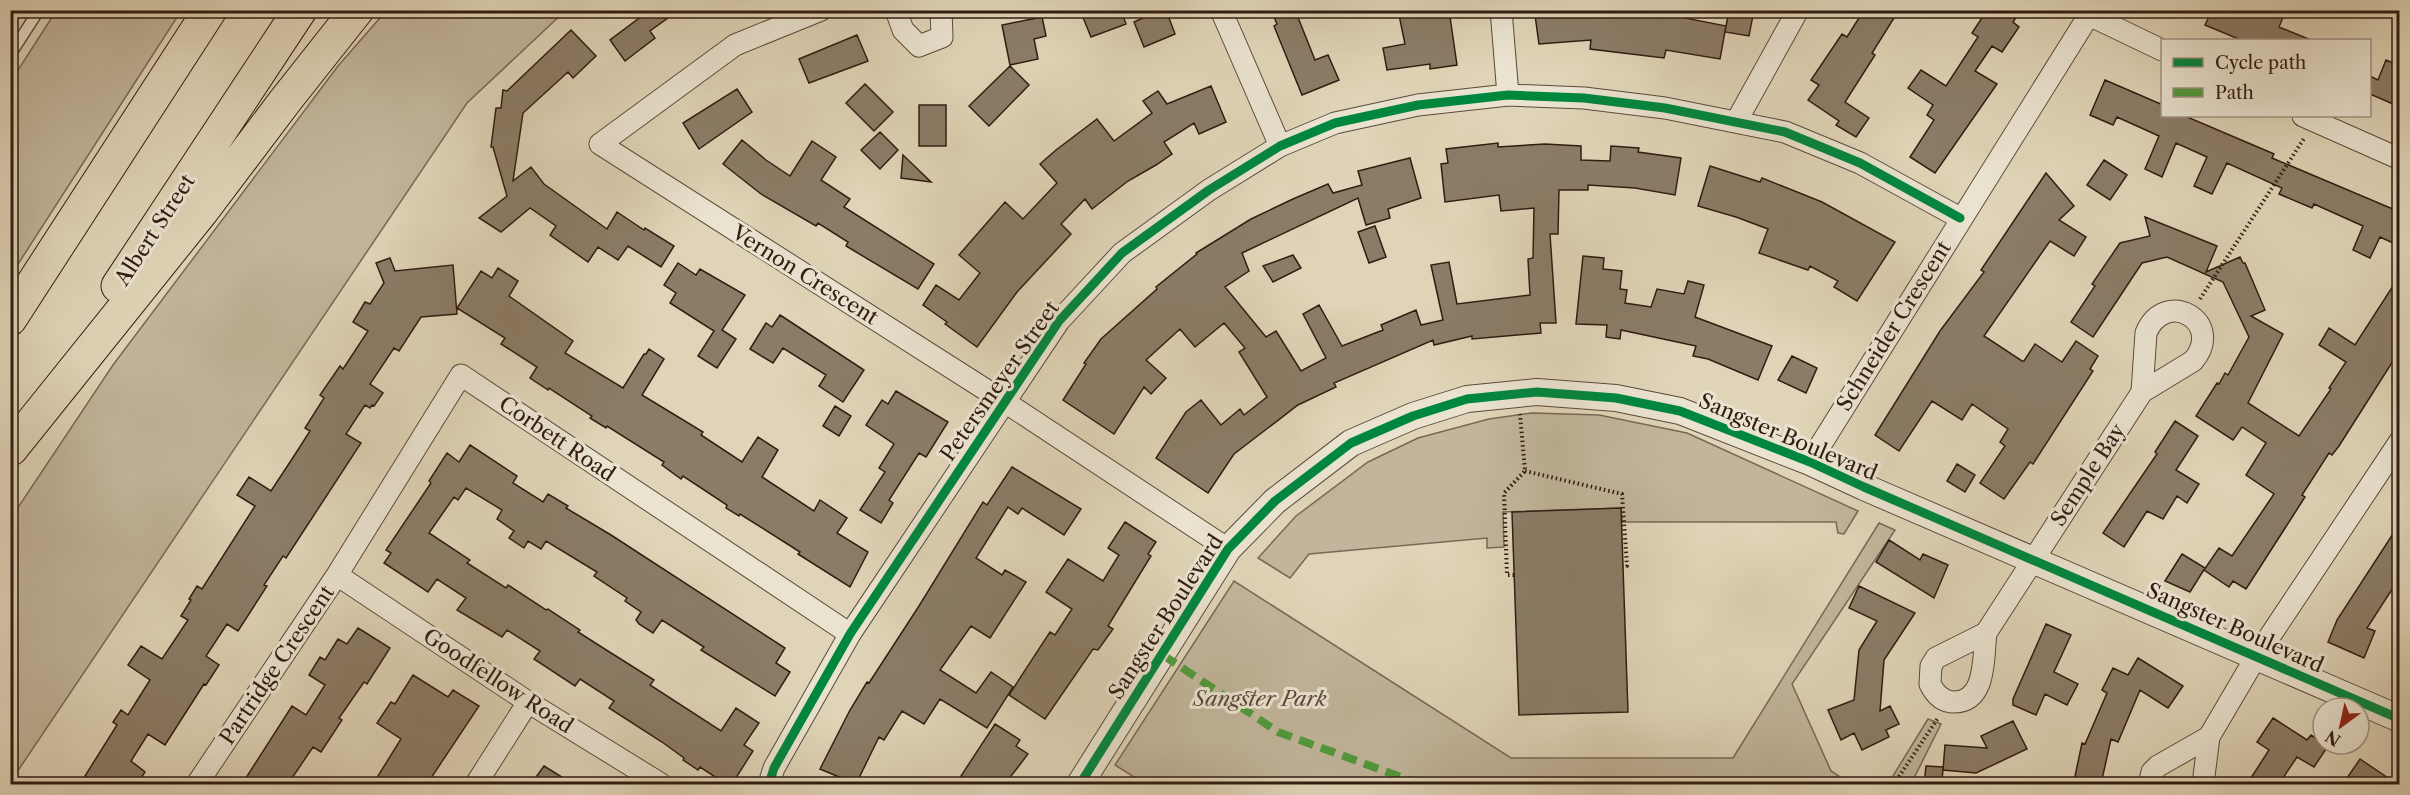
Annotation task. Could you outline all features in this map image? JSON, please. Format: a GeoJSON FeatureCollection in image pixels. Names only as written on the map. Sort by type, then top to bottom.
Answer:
{"type":"FeatureCollection","features":[{"type":"Feature","properties":{"kind":"highway"},"geometry":{"type":"LineString","coordinates":[[10,319],[210,10]]}},
{"type":"Feature","properties":{"kind":"highway","name":"Albert Street"},"geometry":{"type":"LineString","coordinates":[[11,450],[300,10]]}},
{"type":"Feature","properties":{"kind":"highway"},"geometry":{"type":"LineString","coordinates":[[11,450],[202,211],[357,10]]}},
{"type":"Feature","properties":{"kind":"street","name":"Vernon Crescent"},"geometry":{"type":"LineString","coordinates":[[821,10],[735,45],[600,144],[1005,402],[1228,549]]}},
{"type":"Feature","properties":{"kind":"street"},"geometry":{"type":"LineString","coordinates":[[896,10],[903,30],[919,46],[942,37],[941,10]]}},
{"type":"Feature","properties":{"kind":"street"},"geometry":{"type":"LineString","coordinates":[[1221,10],[1280,146]]}},
{"type":"Feature","properties":{"kind":"street"},"geometry":{"type":"LineString","coordinates":[[1501,10],[1508,95]]}},
{"type":"Feature","properties":{"kind":"street"},"geometry":{"type":"LineString","coordinates":[[1736,122],[1798,10]]}},
{"type":"Feature","properties":{"kind":"street","name":"Schneider Crescent"},"geometry":{"type":"LineString","coordinates":[[1810,462],[1960,218],[2089,15],[2161,49]]}},
{"type":"Feature","properties":{"kind":"street","name":"Petersmeyer Street"},"geometry":{"type":"LineString","coordinates":[[769,784],[774,768],[850,634],[1059,321],[1122,253],[1209,190],[1280,146],[1335,123],[1418,105],[1508,95],[1584,98],[1665,108],[1785,132],[1860,163],[1960,218]]}},
{"type":"Feature","properties":{"kind":"street"},"geometry":{"type":"LineString","coordinates":[[2309,118],[2400,159]]}},
{"type":"Feature","properties":{"kind":"street","name":"Semple Bay"},"geometry":{"type":"LineString","coordinates":[[1986,633],[2142,392],[2193,362],[2199,354],[2203,337],[2201,328],[2189,315],[2181,311],[2163,313],[2150,325],[2146,333],[2142,392]]}},
{"type":"Feature","properties":{"kind":"street","name":"Corbett Road"},"geometry":{"type":"LineString","coordinates":[[337,575],[461,375],[850,634]]}},
{"type":"Feature","properties":{"kind":"street","name":"Sangster Boulevard"},"geometry":{"type":"LineString","coordinates":[[1080,784],[1228,549],[1275,501],[1351,444],[1413,416],[1456,402],[1537,392],[1616,398],[1680,411],[1810,462],[1864,488],[2400,719]]}},
{"type":"Feature","properties":{"kind":"street"},"geometry":{"type":"LineString","coordinates":[[2203,784],[2209,737],[2256,657],[2400,441]]}},
{"type":"Feature","properties":{"kind":"street","name":"Goodfellow Road"},"geometry":{"type":"LineString","coordinates":[[337,575],[528,702],[661,784]]}},
{"type":"Feature","properties":{"kind":"street","name":"Partridge Crescent"},"geometry":{"type":"LineString","coordinates":[[197,784],[337,575]]}},
{"type":"Feature","properties":{"kind":"street"},"geometry":{"type":"LineString","coordinates":[[1986,633],[1978,687],[1966,700],[1948,702],[1934,692],[1930,684],[1931,666],[1943,653],[1986,633]]}},
{"type":"Feature","properties":{"kind":"street"},"geometry":{"type":"LineString","coordinates":[[476,784],[528,702]]}},
{"type":"Feature","properties":{"kind":"street"},"geometry":{"type":"LineString","coordinates":[[2149,784],[2152,772],[2158,766],[2209,737]]}},
{"type":"Feature","properties":{"kind":"lane"},"geometry":{"type":"LineString","coordinates":[[10,55],[39,10]]}},
{"type":"Feature","properties":{"kind":"path"},"geometry":{"type":"LineString","coordinates":[[2189,315],[2309,118]]}},
{"type":"Feature","properties":{"kind":"path"},"geometry":{"type":"LineString","coordinates":[[1514,575],[1507,574],[1504,493],[1524,471],[1518,394]]}},
{"type":"Feature","properties":{"kind":"path"},"geometry":{"type":"LineString","coordinates":[[1524,471],[1622,495],[1627,566],[1623,566]]}},
{"type":"Feature","properties":{"kind":"path"},"geometry":{"type":"LineString","coordinates":[[1894,784],[1948,702]]}},
{"type":"Feature","properties":{"kind":"green space"},"geometry":{"type":"Polygon","coordinates":[[[56,11],[181,11],[11,275],[11,81],[56,11]]]}},
{"type":"Feature","properties":{"kind":"green space"},"geometry":{"type":"Polygon","coordinates":[[[386,11],[565,11],[467,103],[11,781],[11,518],[113,365],[338,66],[386,11]]]}},
{"type":"Feature","properties":{"kind":"green space"},"geometry":{"type":"Polygon","coordinates":[[[1532,413],[1599,415],[1687,433],[1858,511],[1844,534],[1838,533],[1836,522],[1622,522],[1621,508],[1503,512],[1504,547],[1487,548],[1487,538],[1309,554],[1290,578],[1258,558],[1296,516],[1368,462],[1418,438],[1489,419],[1532,413]]]}},
{"type":"Feature","properties":{"kind":"green space","name":"Sangster Park"},"geometry":{"type":"Polygon","coordinates":[[[1879,523],[1895,530],[1792,684],[1831,771],[1851,784],[1145,784],[1115,765],[1234,581],[1511,758],[1733,758],[1879,523]]]}},
{"type":"Feature","properties":{"kind":"green space"},"geometry":{"type":"Polygon","coordinates":[[[1928,719],[1941,724],[1911,784],[1888,784],[1928,719]]]}},
{"type":"Feature","properties":{"kind":"building"},"geometry":{"type":"Polygon","coordinates":[[[650,10],[679,10],[650,31],[655,38],[625,61],[610,40],[650,10]]]}},
{"type":"Feature","properties":{"kind":"building"},"geometry":{"type":"Polygon","coordinates":[[[1080,10],[1121,10],[1126,24],[1091,37],[1080,10]]]}},
{"type":"Feature","properties":{"kind":"building"},"geometry":{"type":"Polygon","coordinates":[[[1166,10],[1175,34],[1144,47],[1134,22],[1166,10]]]}},
{"type":"Feature","properties":{"kind":"building"},"geometry":{"type":"Polygon","coordinates":[[[1271,10],[1295,10],[1315,60],[1328,55],[1339,80],[1302,95],[1274,26],[1277,24],[1271,10]]]}},
{"type":"Feature","properties":{"kind":"building"},"geometry":{"type":"Polygon","coordinates":[[[1398,10],[1449,10],[1457,65],[1430,69],[1430,64],[1387,70],[1383,48],[1405,44],[1398,10]]]}},
{"type":"Feature","properties":{"kind":"building"},"geometry":{"type":"Polygon","coordinates":[[[1540,10],[1591,10],[1661,18],[1662,10],[1686,10],[1685,18],[1726,26],[1720,59],[1666,50],[1664,58],[1590,49],[1591,40],[1539,44],[1535,15],[1540,14],[1540,10]]]}},
{"type":"Feature","properties":{"kind":"building"},"geometry":{"type":"Polygon","coordinates":[[[1729,10],[1753,15],[1749,36],[1725,32],[1729,10]]]}},
{"type":"Feature","properties":{"kind":"building"},"geometry":{"type":"Polygon","coordinates":[[[1864,10],[1899,10],[1872,53],[1875,55],[1845,102],[1869,118],[1856,137],[1836,125],[1839,121],[1808,100],[1819,85],[1811,80],[1842,34],[1847,37],[1864,10]]]}},
{"type":"Feature","properties":{"kind":"building"},"geometry":{"type":"Polygon","coordinates":[[[1987,10],[2021,10],[2013,22],[2019,27],[2002,52],[1992,46],[1975,71],[1997,84],[1935,173],[1910,157],[1934,120],[1927,115],[1933,105],[1908,88],[1921,70],[1946,86],[1978,37],[1972,33],[1987,10]]]}},
{"type":"Feature","properties":{"kind":"building"},"geometry":{"type":"Polygon","coordinates":[[[2212,10],[2286,10],[2279,27],[2309,39],[2239,39],[2205,25],[2212,10]]]}},
{"type":"Feature","properties":{"kind":"building"},"geometry":{"type":"Polygon","coordinates":[[[1042,17],[1046,36],[1034,39],[1038,59],[1010,65],[1002,25],[1042,17]]]}},
{"type":"Feature","properties":{"kind":"building"},"geometry":{"type":"Polygon","coordinates":[[[571,30],[596,56],[573,78],[568,72],[523,113],[513,181],[531,167],[544,184],[607,229],[617,212],[644,230],[645,228],[674,246],[661,267],[628,246],[618,260],[598,247],[588,262],[550,235],[556,226],[530,208],[501,232],[479,218],[507,196],[493,147],[491,147],[496,108],[501,108],[503,90],[507,91],[571,30]]]}},
{"type":"Feature","properties":{"kind":"building"},"geometry":{"type":"Polygon","coordinates":[[[857,35],[868,61],[809,83],[799,59],[857,35]]]}},
{"type":"Feature","properties":{"kind":"building"},"geometry":{"type":"Polygon","coordinates":[[[2386,60],[2400,66],[2400,107],[2371,94],[2371,76],[2378,80],[2386,60]]]}},
{"type":"Feature","properties":{"kind":"building"},"geometry":{"type":"Polygon","coordinates":[[[1010,66],[1029,85],[989,126],[969,106],[1010,66]]]}},
{"type":"Feature","properties":{"kind":"building"},"geometry":{"type":"Polygon","coordinates":[[[2105,80],[2161,104],[2161,117],[2187,117],[2274,154],[2272,158],[2400,212],[2400,246],[2380,237],[2370,258],[2353,250],[2363,226],[2314,204],[2312,208],[2279,194],[2282,188],[2227,163],[2212,194],[2194,186],[2207,157],[2176,143],[2162,177],[2145,169],[2159,136],[2117,117],[2113,125],[2090,115],[2105,80]]]}},
{"type":"Feature","properties":{"kind":"building"},"geometry":{"type":"Polygon","coordinates":[[[865,84],[893,112],[874,131],[846,103],[865,84]]]}},
{"type":"Feature","properties":{"kind":"building"},"geometry":{"type":"Polygon","coordinates":[[[1211,86],[1226,122],[1199,134],[1194,123],[1164,142],[1172,154],[1128,181],[1092,209],[1085,199],[1061,224],[1071,234],[1017,292],[977,347],[923,305],[936,285],[959,300],[980,273],[959,255],[1005,202],[1023,219],[1057,183],[1040,164],[1056,150],[1097,119],[1114,141],[1152,113],[1143,101],[1158,91],[1167,104],[1211,86]]]}},
{"type":"Feature","properties":{"kind":"building"},"geometry":{"type":"Polygon","coordinates":[[[737,89],[752,112],[699,149],[683,123],[737,89]]]}},
{"type":"Feature","properties":{"kind":"building"},"geometry":{"type":"Polygon","coordinates":[[[919,105],[946,105],[946,146],[919,146],[919,105]]]}},
{"type":"Feature","properties":{"kind":"building"},"geometry":{"type":"Polygon","coordinates":[[[880,132],[898,150],[880,169],[861,150],[880,132]]]}},
{"type":"Feature","properties":{"kind":"building"},"geometry":{"type":"Polygon","coordinates":[[[742,140],[790,176],[812,141],[836,157],[821,180],[850,199],[844,207],[934,264],[918,289],[846,246],[848,242],[818,223],[816,226],[761,194],[723,164],[742,140]]]}},
{"type":"Feature","properties":{"kind":"building"},"geometry":{"type":"Polygon","coordinates":[[[1498,143],[1498,147],[1545,144],[1581,146],[1581,160],[1610,161],[1611,146],[1639,148],[1638,152],[1681,158],[1675,195],[1635,188],[1588,185],[1588,190],[1559,190],[1558,234],[1550,234],[1556,323],[1540,323],[1541,333],[1472,339],[1472,336],[1434,345],[1433,340],[1334,383],[1336,387],[1298,405],[1234,454],[1208,493],[1156,458],[1186,412],[1201,400],[1221,425],[1240,409],[1244,415],[1267,397],[1239,352],[1245,348],[1224,323],[1195,347],[1180,329],[1146,360],[1166,378],[1151,394],[1144,387],[1114,434],[1063,400],[1101,339],[1196,253],[1251,219],[1293,199],[1328,184],[1333,193],[1362,185],[1358,171],[1410,158],[1421,198],[1388,209],[1390,218],[1366,225],[1358,198],[1242,253],[1249,271],[1225,287],[1266,337],[1276,331],[1301,371],[1326,358],[1303,314],[1319,305],[1342,346],[1383,330],[1381,325],[1416,310],[1421,325],[1443,320],[1431,265],[1449,262],[1457,304],[1530,295],[1528,259],[1533,258],[1534,208],[1501,211],[1499,195],[1445,202],[1441,164],[1448,163],[1446,149],[1498,143]]]}},
{"type":"Feature","properties":{"kind":"building"},"geometry":{"type":"Polygon","coordinates":[[[903,155],[931,182],[901,178],[903,155]]]}},
{"type":"Feature","properties":{"kind":"building"},"geometry":{"type":"Polygon","coordinates":[[[2104,160],[2127,175],[2110,200],[2087,185],[2104,160]]]}},
{"type":"Feature","properties":{"kind":"building"},"geometry":{"type":"Polygon","coordinates":[[[1710,166],[1760,182],[1762,178],[1822,202],[1895,242],[1857,301],[1834,287],[1838,281],[1810,266],[1808,270],[1759,253],[1768,229],[1698,206],[1710,166]]]}},
{"type":"Feature","properties":{"kind":"building"},"geometry":{"type":"Polygon","coordinates":[[[2046,173],[2074,206],[2059,220],[2086,237],[2074,256],[2050,241],[1984,336],[2022,361],[2035,344],[2062,362],[2076,341],[2098,356],[2090,369],[2093,371],[2033,464],[2030,462],[2004,499],[1980,483],[2005,446],[2000,442],[2008,429],[1972,404],[1962,420],[1932,401],[1899,451],[1875,435],[1940,331],[1984,272],[1981,270],[2046,173]]]}},
{"type":"Feature","properties":{"kind":"building"},"geometry":{"type":"Polygon","coordinates":[[[2145,217],[2217,246],[2206,272],[2240,257],[2245,263],[2265,310],[2251,316],[2283,334],[2248,403],[2299,436],[2331,389],[2329,388],[2346,362],[2319,345],[2329,328],[2355,345],[2400,275],[2400,350],[2339,446],[2332,455],[2329,453],[2302,495],[2305,497],[2246,589],[2233,581],[2229,587],[2204,570],[2219,548],[2232,556],[2274,494],[2246,475],[2266,443],[2242,427],[2233,440],[2196,416],[2217,383],[2219,384],[2225,373],[2228,375],[2249,337],[2223,282],[2167,257],[2142,263],[2093,337],[2071,322],[2095,286],[2092,284],[2120,243],[2150,236],[2145,217]]]}},
{"type":"Feature","properties":{"kind":"building"},"geometry":{"type":"Polygon","coordinates":[[[1375,226],[1386,257],[1369,263],[1358,232],[1375,226]]]}},
{"type":"Feature","properties":{"kind":"building"},"geometry":{"type":"Polygon","coordinates":[[[1293,255],[1301,268],[1273,282],[1263,266],[1293,255]]]}},
{"type":"Feature","properties":{"kind":"building"},"geometry":{"type":"Polygon","coordinates":[[[1583,256],[1604,258],[1603,269],[1622,271],[1620,289],[1627,290],[1625,303],[1651,307],[1657,289],[1684,294],[1688,281],[1704,285],[1695,317],[1772,346],[1758,380],[1708,359],[1693,356],[1696,346],[1621,330],[1620,339],[1606,337],[1607,325],[1576,324],[1583,256]]]}},
{"type":"Feature","properties":{"kind":"building"},"geometry":{"type":"Polygon","coordinates":[[[390,258],[395,271],[453,265],[457,314],[421,317],[399,351],[394,348],[370,384],[383,393],[374,406],[370,408],[365,405],[346,434],[361,443],[286,558],[283,556],[264,585],[267,586],[238,631],[227,624],[206,656],[219,665],[206,685],[204,684],[165,745],[148,734],[131,761],[145,772],[137,784],[80,784],[117,725],[113,722],[121,710],[128,715],[150,680],[128,665],[141,646],[162,659],[188,620],[181,616],[191,600],[189,599],[197,586],[202,589],[255,506],[237,495],[249,477],[271,491],[294,456],[310,431],[305,428],[324,398],[320,395],[340,366],[343,369],[368,331],[353,322],[365,302],[370,304],[384,283],[376,263],[390,258]]]}},
{"type":"Feature","properties":{"kind":"building"},"geometry":{"type":"Polygon","coordinates":[[[678,263],[696,275],[700,269],[745,295],[722,330],[736,339],[717,368],[698,356],[714,331],[670,303],[676,293],[664,285],[678,263]]]}},
{"type":"Feature","properties":{"kind":"building"},"geometry":{"type":"Polygon","coordinates":[[[498,268],[518,281],[509,296],[573,341],[565,353],[623,388],[649,349],[664,359],[642,395],[703,432],[701,435],[742,462],[758,437],[778,450],[762,477],[814,511],[820,500],[847,518],[837,533],[868,552],[850,587],[798,554],[800,552],[740,514],[739,516],[726,508],[727,505],[683,476],[681,479],[662,465],[664,462],[607,426],[606,428],[590,418],[592,416],[530,378],[537,367],[501,344],[505,338],[457,308],[481,271],[492,278],[498,268]]]}},
{"type":"Feature","properties":{"kind":"building"},"geometry":{"type":"Polygon","coordinates":[[[780,315],[864,370],[843,402],[819,386],[826,375],[783,348],[773,363],[750,349],[766,323],[772,327],[780,315]]]}},
{"type":"Feature","properties":{"kind":"building"},"geometry":{"type":"Polygon","coordinates":[[[1792,356],[1817,368],[1806,393],[1778,380],[1792,356]]]}},
{"type":"Feature","properties":{"kind":"building"},"geometry":{"type":"Polygon","coordinates":[[[896,391],[948,422],[926,457],[919,453],[889,500],[893,503],[881,523],[860,510],[885,472],[879,468],[894,444],[866,425],[882,400],[888,404],[896,391]]]}},
{"type":"Feature","properties":{"kind":"building"},"geometry":{"type":"Polygon","coordinates":[[[835,406],[851,416],[839,436],[823,426],[835,406]]]}},
{"type":"Feature","properties":{"kind":"building"},"geometry":{"type":"Polygon","coordinates":[[[2175,421],[2198,436],[2176,470],[2199,484],[2187,503],[2177,496],[2163,519],[2147,511],[2124,547],[2103,533],[2157,454],[2155,452],[2175,421]]]}},
{"type":"Feature","properties":{"kind":"building"},"geometry":{"type":"Polygon","coordinates":[[[470,445],[517,476],[513,483],[543,502],[548,494],[568,506],[566,508],[785,648],[776,663],[790,672],[775,696],[701,650],[704,647],[662,620],[653,633],[639,624],[636,620],[641,612],[625,601],[627,598],[594,576],[597,572],[546,541],[541,549],[528,541],[524,548],[509,538],[514,531],[497,519],[502,510],[466,488],[458,500],[454,497],[429,533],[470,560],[467,563],[506,588],[508,585],[546,610],[548,609],[580,630],[578,632],[654,680],[650,685],[721,731],[736,708],[759,723],[744,745],[753,751],[732,784],[725,780],[723,782],[700,767],[698,770],[683,760],[684,758],[662,742],[609,708],[614,701],[580,679],[575,686],[534,659],[540,651],[507,630],[502,637],[457,610],[466,598],[437,579],[428,592],[384,563],[391,553],[386,550],[431,483],[429,481],[447,453],[459,462],[470,445]]]}},
{"type":"Feature","properties":{"kind":"building"},"geometry":{"type":"Polygon","coordinates":[[[1957,464],[1975,475],[1965,492],[1947,481],[1957,464]]]}},
{"type":"Feature","properties":{"kind":"building"},"geometry":{"type":"Polygon","coordinates":[[[1012,467],[1081,509],[1064,535],[1022,508],[1018,514],[1008,507],[976,558],[1002,575],[1005,570],[1026,582],[990,638],[971,626],[940,670],[976,693],[991,672],[1013,687],[987,728],[940,699],[924,724],[902,711],[884,740],[879,737],[856,784],[820,769],[867,682],[869,683],[919,606],[983,502],[987,505],[1012,467]]]}},
{"type":"Feature","properties":{"kind":"building"},"geometry":{"type":"Polygon","coordinates":[[[1621,508],[1628,712],[1519,715],[1512,512],[1621,508]]]}},
{"type":"Feature","properties":{"kind":"building"},"geometry":{"type":"Polygon","coordinates":[[[1125,522],[1156,542],[1148,554],[1151,556],[1108,626],[1113,629],[1098,650],[1093,649],[1045,719],[1009,695],[1050,632],[1055,635],[1072,609],[1046,592],[1068,559],[1103,581],[1119,555],[1108,548],[1125,522]]]}},
{"type":"Feature","properties":{"kind":"building"},"geometry":{"type":"Polygon","coordinates":[[[2400,523],[2400,577],[2367,628],[2375,631],[2364,658],[2328,642],[2337,620],[2400,523]]]}},
{"type":"Feature","properties":{"kind":"building"},"geometry":{"type":"Polygon","coordinates":[[[1889,540],[1920,560],[1923,554],[1948,565],[1934,598],[1876,562],[1889,540]]]}},
{"type":"Feature","properties":{"kind":"building"},"geometry":{"type":"Polygon","coordinates":[[[2182,554],[2205,568],[2190,592],[2165,581],[2182,554]]]}},
{"type":"Feature","properties":{"kind":"building"},"geometry":{"type":"Polygon","coordinates":[[[1859,586],[1915,613],[1884,660],[1880,711],[1890,706],[1899,724],[1886,730],[1889,737],[1862,750],[1854,733],[1841,740],[1828,710],[1854,700],[1859,650],[1877,621],[1849,608],[1859,586]]]}},
{"type":"Feature","properties":{"kind":"building"},"geometry":{"type":"Polygon","coordinates":[[[2046,624],[2071,635],[2054,672],[2078,684],[2067,705],[2045,694],[2036,715],[2013,705],[2013,699],[2046,624]]]}},
{"type":"Feature","properties":{"kind":"building"},"geometry":{"type":"Polygon","coordinates":[[[358,628],[390,648],[367,684],[364,682],[339,718],[342,720],[321,752],[313,747],[288,784],[242,784],[292,706],[306,715],[325,685],[309,675],[320,657],[325,660],[338,639],[347,644],[358,628]]]}},
{"type":"Feature","properties":{"kind":"building"},"geometry":{"type":"Polygon","coordinates":[[[2138,658],[2183,686],[2168,708],[2140,690],[2118,742],[2111,739],[2101,784],[2074,781],[2082,743],[2085,744],[2107,693],[2102,690],[2113,668],[2128,675],[2138,658]]]}},
{"type":"Feature","properties":{"kind":"building"},"geometry":{"type":"Polygon","coordinates":[[[413,675],[448,697],[453,690],[479,706],[427,784],[373,784],[401,739],[377,723],[391,702],[395,704],[413,675]]]}},
{"type":"Feature","properties":{"kind":"building"},"geometry":{"type":"Polygon","coordinates":[[[2273,718],[2307,740],[2311,735],[2311,756],[2321,756],[2314,767],[2297,757],[2279,784],[2247,784],[2269,750],[2257,742],[2273,718]]]}},
{"type":"Feature","properties":{"kind":"building"},"geometry":{"type":"Polygon","coordinates":[[[2013,721],[2027,749],[1976,773],[1943,770],[1945,745],[1987,748],[1981,736],[2013,721]]]}},
{"type":"Feature","properties":{"kind":"building"},"geometry":{"type":"Polygon","coordinates":[[[995,724],[1020,740],[1016,746],[1028,754],[1005,784],[974,784],[961,776],[995,724]]]}},
{"type":"Feature","properties":{"kind":"building"},"geometry":{"type":"Polygon","coordinates":[[[2360,759],[2397,784],[2343,784],[2360,759]]]}},
{"type":"Feature","properties":{"kind":"building"},"geometry":{"type":"Polygon","coordinates":[[[544,766],[573,784],[531,784],[544,766]]]}},
{"type":"Feature","properties":{"kind":"building"},"geometry":{"type":"Polygon","coordinates":[[[1926,766],[1943,767],[1942,784],[1924,784],[1926,766]]]}},
{"type":"Feature","properties":{"kind":"marked path"},"geometry":{"type":"LineString","coordinates":[[1163,655],[1278,732],[1420,784]]}},
{"type":"Feature","properties":{"kind":"marked path"},"geometry":{"type":"LineString","coordinates":[[1711,784],[1765,782],[1774,784]]}},
{"type":"Feature","properties":{"kind":"cycle path"},"geometry":{"type":"LineString","coordinates":[[769,784],[774,768],[850,634],[1059,321],[1122,253],[1209,190],[1280,146],[1335,123],[1418,105],[1508,95],[1584,98],[1665,108],[1785,132],[1860,163],[1960,218]]}},
{"type":"Feature","properties":{"kind":"cycle path"},"geometry":{"type":"LineString","coordinates":[[1080,784],[1228,549],[1275,501],[1351,443],[1413,416],[1467,399],[1537,392],[1616,398],[1680,411],[1810,462],[2400,719]]}}]}
